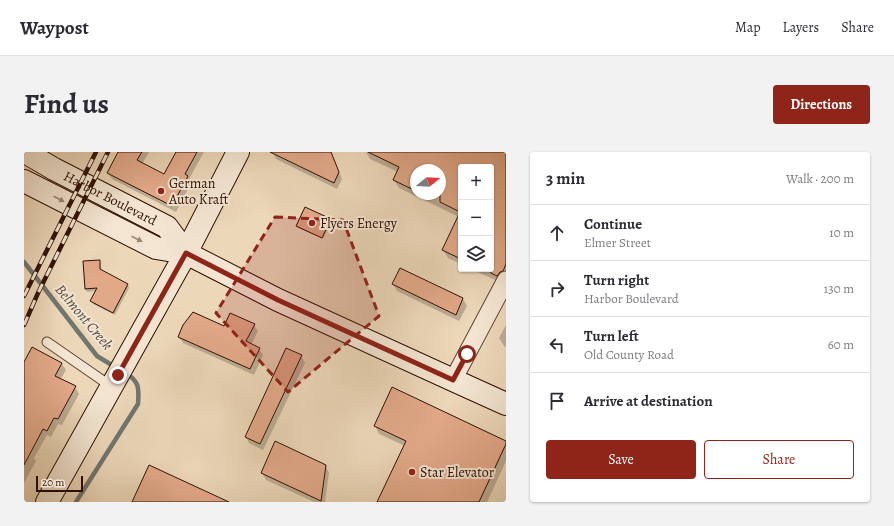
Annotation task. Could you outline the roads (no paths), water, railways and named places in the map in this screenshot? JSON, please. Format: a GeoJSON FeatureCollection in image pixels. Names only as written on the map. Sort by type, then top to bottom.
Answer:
{"type":"FeatureCollection","features":[{"type":"Feature","properties":{"kind":"main road","name":"Harbor Boulevard"},"geometry":{"type":"LineString","coordinates":[[25,152],[54,169],[167,227],[186,253]]}},
{"type":"Feature","properties":{"kind":"main road"},"geometry":{"type":"LineString","coordinates":[[47,502],[186,253],[238,152]]}},
{"type":"Feature","properties":{"kind":"main road","name":"Harbor Boulevard"},"geometry":{"type":"LineString","coordinates":[[24,181],[156,248],[186,253],[278,300],[506,404]]}},
{"type":"Feature","properties":{"kind":"street"},"geometry":{"type":"LineString","coordinates":[[453,380],[506,280]]}},
{"type":"Feature","properties":{"kind":"lane"},"geometry":{"type":"LineString","coordinates":[[47,342],[118,375]]}},
{"type":"Feature","properties":{"kind":"waterway","name":"Belmont Creek"},"geometry":{"type":"LineString","coordinates":[[24,262],[97,356],[115,367]]}},
{"type":"Feature","properties":{"kind":"waterway","name":"Belmont Creek"},"geometry":{"type":"LineString","coordinates":[[76,502],[138,404],[138,386],[134,379],[125,373]]}},
{"type":"Feature","properties":{"kind":"railway"},"geometry":{"type":"LineString","coordinates":[[24,296],[96,152]]}},
{"type":"Feature","properties":{"kind":"railway"},"geometry":{"type":"LineString","coordinates":[[24,325],[38,293],[108,152]]}},
{"type":"Feature","properties":{"kind":"place","name":"German Auto Kraft"},"geometry":{"type":"Point","coordinates":[161,191]}},
{"type":"Feature","properties":{"kind":"place","name":"Flyers Energy"},"geometry":{"type":"Point","coordinates":[312,223]}},
{"type":"Feature","properties":{"kind":"place","name":"Star Elevator"},"geometry":{"type":"Point","coordinates":[412,472]}}]}
